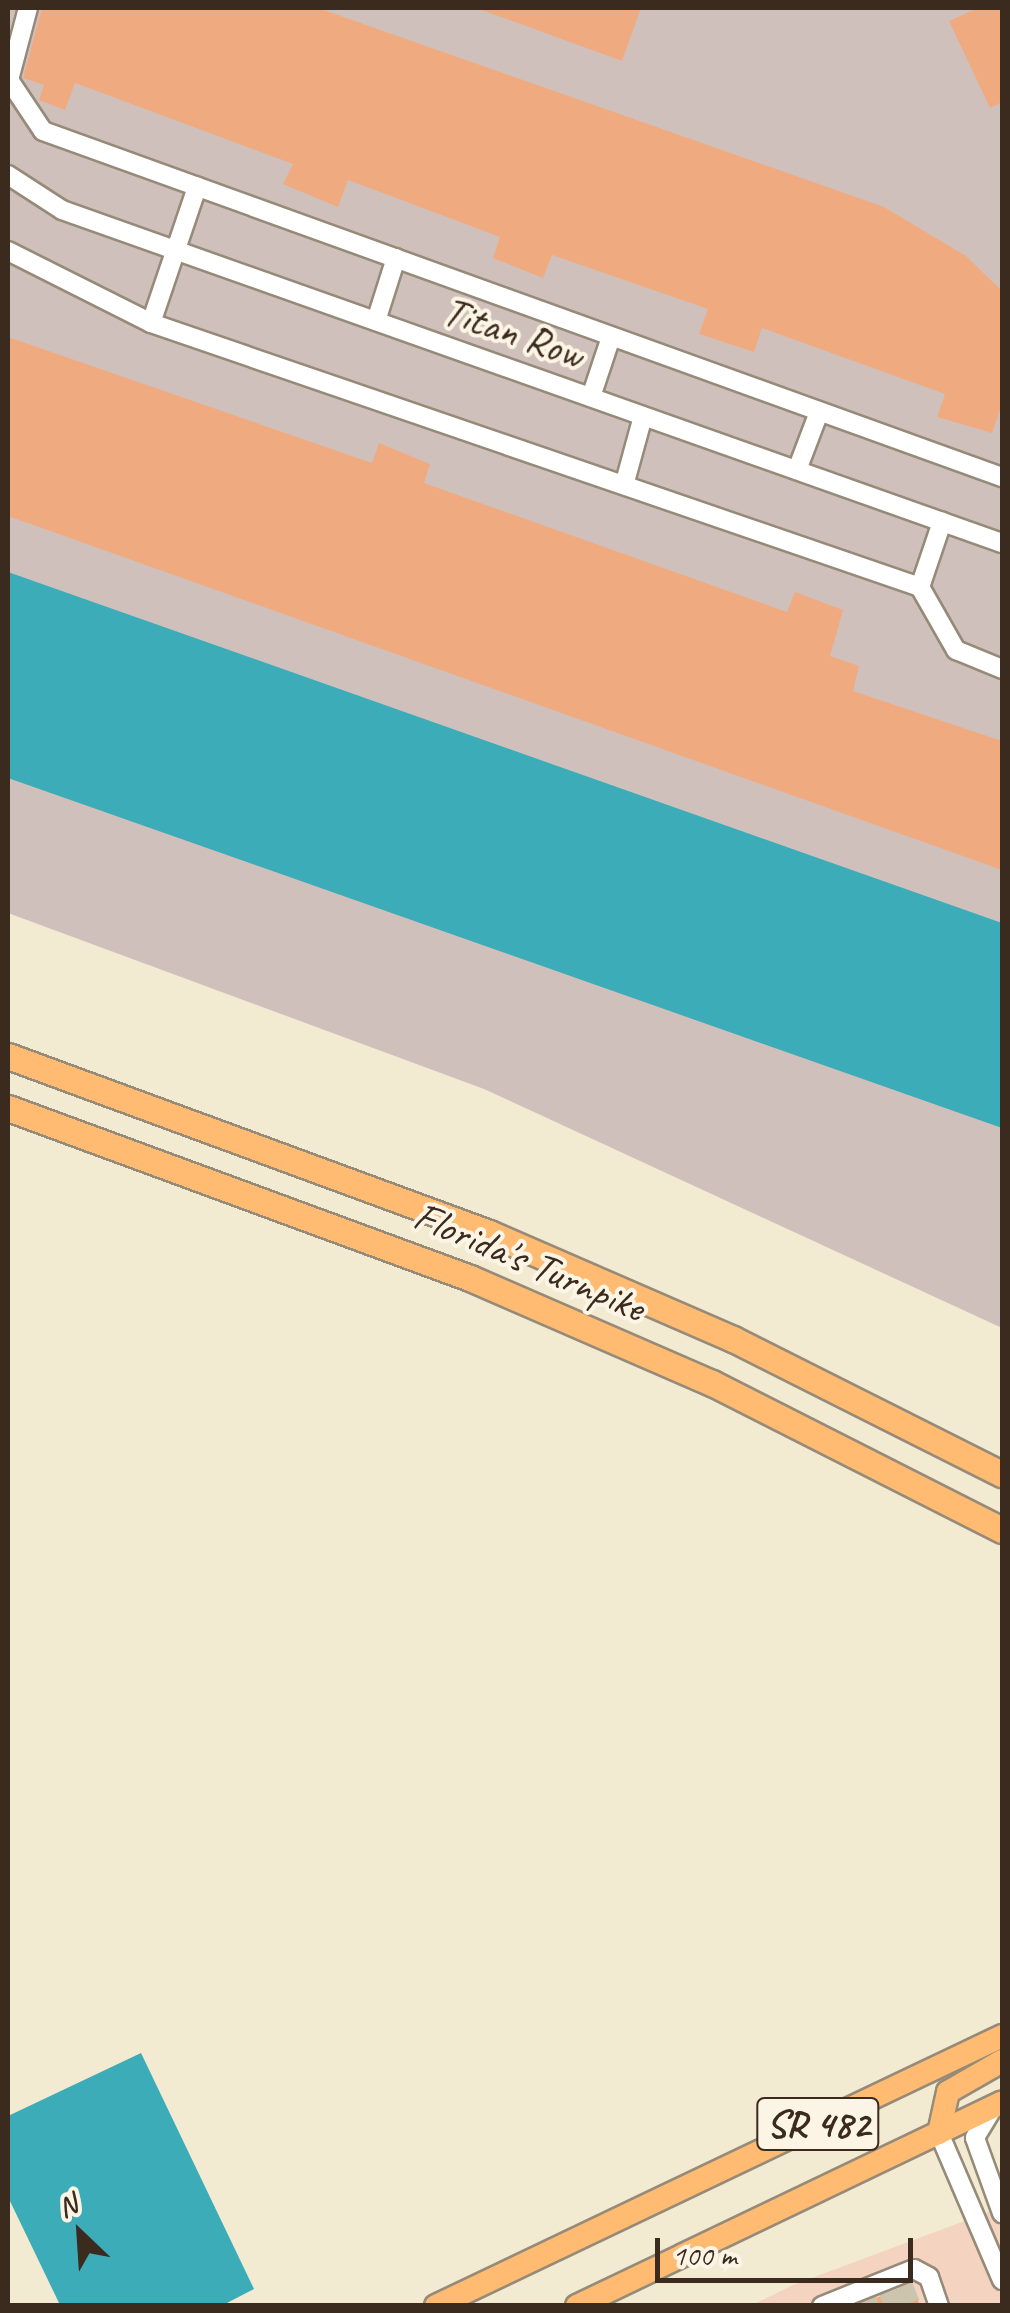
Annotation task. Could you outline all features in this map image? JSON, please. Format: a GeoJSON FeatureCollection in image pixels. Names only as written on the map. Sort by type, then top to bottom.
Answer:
{"type":"FeatureCollection","features":[{"type":"Feature","properties":{"kind":"highway","name":"Florida's Turnpike"},"geometry":{"type":"LineString","coordinates":[[8,1056],[489,1232],[734,1339],[1002,1474]]}},
{"type":"Feature","properties":{"kind":"highway","name":"Florida's Turnpike"},"geometry":{"type":"LineString","coordinates":[[8,1108],[505,1293],[712,1384],[1002,1530]]}},
{"type":"Feature","properties":{"kind":"main road","name":"SR 482"},"geometry":{"type":"LineString","coordinates":[[436,2306],[1002,2036]]}},
{"type":"Feature","properties":{"kind":"main road"},"geometry":{"type":"LineString","coordinates":[[939,2133],[948,2092],[1002,2061]]}},
{"type":"Feature","properties":{"kind":"main road","name":"SR 482"},"geometry":{"type":"LineString","coordinates":[[577,2306],[998,2104]]}},
{"type":"Feature","properties":{"kind":"street"},"geometry":{"type":"LineString","coordinates":[[28,8],[10,67],[25,116],[197,187],[1002,477]]}},
{"type":"Feature","properties":{"kind":"street","name":"Titan Row"},"geometry":{"type":"LineString","coordinates":[[8,174],[62,210],[1002,544]]}},
{"type":"Feature","properties":{"kind":"street"},"geometry":{"type":"LineString","coordinates":[[151,323],[197,187]]}},
{"type":"Feature","properties":{"kind":"street"},"geometry":{"type":"LineString","coordinates":[[8,250],[151,323],[625,482],[920,587],[956,650],[1002,668]]}},
{"type":"Feature","properties":{"kind":"street"},"geometry":{"type":"LineString","coordinates":[[376,321],[396,258]]}},
{"type":"Feature","properties":{"kind":"street"},"geometry":{"type":"LineString","coordinates":[[591,398],[611,336]]}},
{"type":"Feature","properties":{"kind":"street"},"geometry":{"type":"LineString","coordinates":[[798,470],[819,412]]}},
{"type":"Feature","properties":{"kind":"street"},"geometry":{"type":"LineString","coordinates":[[625,482],[643,416]]}},
{"type":"Feature","properties":{"kind":"street"},"geometry":{"type":"LineString","coordinates":[[920,587],[942,522]]}},
{"type":"Feature","properties":{"kind":"street"},"geometry":{"type":"LineString","coordinates":[[998,2104],[975,2138],[1002,2213]]}},
{"type":"Feature","properties":{"kind":"street"},"geometry":{"type":"LineString","coordinates":[[939,2133],[1002,2280]]}},
{"type":"Feature","properties":{"kind":"street"},"geometry":{"type":"LineString","coordinates":[[822,2306],[922,2270],[939,2306]]}},
{"type":"Feature","properties":{"kind":"shaded area"},"geometry":{"type":"Polygon","coordinates":[[[8,8],[1002,8],[1002,1328],[484,1089],[8,913],[8,8]]]}},
{"type":"Feature","properties":{"kind":"shaded area"},"geometry":{"type":"Polygon","coordinates":[[[1002,2207],[1002,2305],[750,2306],[793,2285],[1002,2207]]]}},
{"type":"Feature","properties":{"kind":"water"},"geometry":{"type":"Polygon","coordinates":[[[8,572],[1002,923],[1002,1128],[8,778],[8,572]]]}},
{"type":"Feature","properties":{"kind":"water"},"geometry":{"type":"Polygon","coordinates":[[[141,2053],[254,2289],[223,2305],[60,2305],[8,2197],[8,2116],[141,2053]]]}},
{"type":"Feature","properties":{"kind":"building"},"geometry":{"type":"Polygon","coordinates":[[[42,8],[318,8],[884,207],[966,256],[1002,291],[1002,404],[992,433],[937,417],[945,394],[762,328],[754,352],[699,334],[708,309],[552,255],[543,278],[493,258],[500,237],[348,180],[338,207],[283,184],[293,164],[75,83],[65,110],[39,100],[44,85],[23,78],[42,8]]]}},
{"type":"Feature","properties":{"kind":"building"},"geometry":{"type":"Polygon","coordinates":[[[476,8],[641,8],[622,61],[476,8]]]}},
{"type":"Feature","properties":{"kind":"building"},"geometry":{"type":"Polygon","coordinates":[[[978,8],[1002,8],[1002,102],[990,108],[949,21],[978,8]]]}},
{"type":"Feature","properties":{"kind":"building"},"geometry":{"type":"Polygon","coordinates":[[[8,337],[372,463],[379,443],[430,464],[424,483],[787,612],[795,592],[843,610],[830,656],[859,666],[853,691],[1002,741],[1002,870],[8,516],[8,337]]]}},
{"type":"Feature","properties":{"kind":"building"},"geometry":{"type":"Polygon","coordinates":[[[912,2283],[920,2306],[857,2306],[912,2283]]]}},
{"type":"Feature","properties":{"kind":"tunnel"},"geometry":{"type":"LineString","coordinates":[[904,2286],[912,2306]]}},
{"type":"Feature","properties":{"kind":"tunnel"},"geometry":{"type":"LineString","coordinates":[[888,2292],[893,2306]]}},
{"type":"Feature","properties":{"kind":"tunnel"},"geometry":{"type":"LineString","coordinates":[[867,2299],[870,2306]]}}]}
